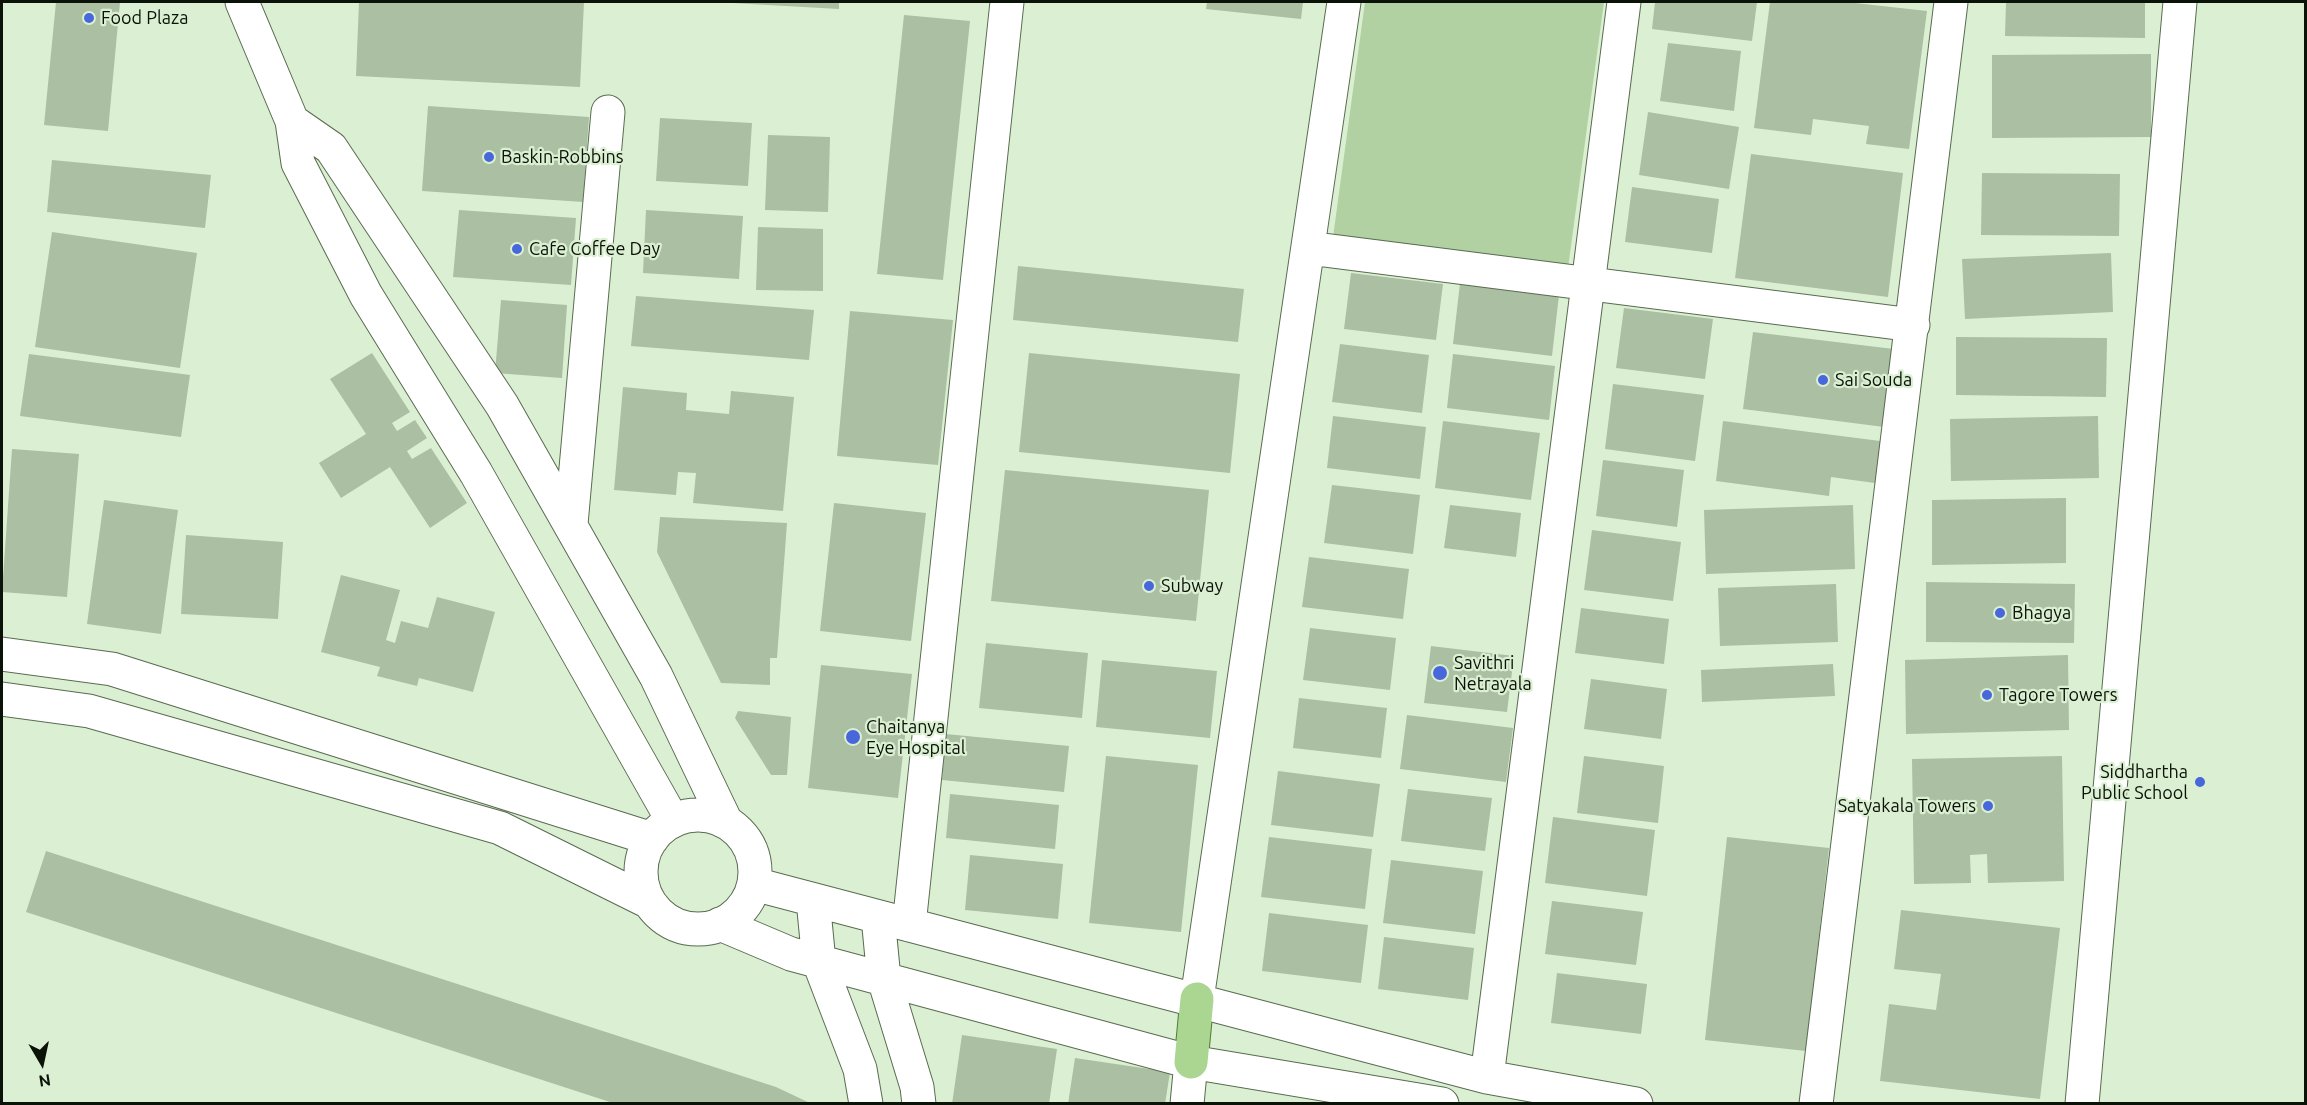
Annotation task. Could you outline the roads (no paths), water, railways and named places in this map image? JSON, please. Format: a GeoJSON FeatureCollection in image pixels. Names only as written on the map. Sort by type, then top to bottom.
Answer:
{"type":"FeatureCollection","features":[{"type":"Feature","properties":{"kind":"main road"},"geometry":{"type":"LineString","coordinates":[[1191,1062],[1197,999]]}},
{"type":"Feature","properties":{"kind":"street"},"geometry":{"type":"LineString","coordinates":[[242,2],[292,121],[298,164],[366,295],[476,472],[662,830]]}},
{"type":"Feature","properties":{"kind":"street"},"geometry":{"type":"LineString","coordinates":[[919,1104],[917,1087],[884,979],[894,921],[1007,2]]}},
{"type":"Feature","properties":{"kind":"street"},"geometry":{"type":"LineString","coordinates":[[1197,999],[1344,2]]}},
{"type":"Feature","properties":{"kind":"street"},"geometry":{"type":"LineString","coordinates":[[1487,1077],[1624,2]]}},
{"type":"Feature","properties":{"kind":"street"},"geometry":{"type":"LineString","coordinates":[[1816,1104],[1951,2]]}},
{"type":"Feature","properties":{"kind":"street"},"geometry":{"type":"LineString","coordinates":[[2082,1104],[2180,2]]}},
{"type":"Feature","properties":{"kind":"street"},"geometry":{"type":"LineString","coordinates":[[571,524],[608,112]]}},
{"type":"Feature","properties":{"kind":"street"},"geometry":{"type":"LineString","coordinates":[[292,121],[331,148],[502,405],[656,676],[726,822]]}},
{"type":"Feature","properties":{"kind":"street"},"geometry":{"type":"LineString","coordinates":[[1308,248],[1913,325]]}},
{"type":"Feature","properties":{"kind":"street"},"geometry":{"type":"LineString","coordinates":[[2,654],[112,669],[662,830]]}},
{"type":"Feature","properties":{"kind":"street"},"geometry":{"type":"LineString","coordinates":[[2,699],[89,711],[500,828],[649,902]]}},
{"type":"Feature","properties":{"kind":"street"},"geometry":{"type":"LineString","coordinates":[[690,816],[708,816],[726,822],[740,833],[750,849],[755,867],[754,884],[747,901],[736,915],[720,924],[700,929],[680,926],[662,917],[649,902],[642,886],[640,870],[644,854],[662,830],[690,816]]}},
{"type":"Feature","properties":{"kind":"street"},"geometry":{"type":"LineString","coordinates":[[754,884],[1487,1077],[1636,1104]]}},
{"type":"Feature","properties":{"kind":"street"},"geometry":{"type":"LineString","coordinates":[[813,900],[819,962],[860,1069],[866,1104]]}},
{"type":"Feature","properties":{"kind":"street"},"geometry":{"type":"LineString","coordinates":[[720,924],[791,954],[1191,1062],[1442,1104]]}},
{"type":"Feature","properties":{"kind":"street"},"geometry":{"type":"LineString","coordinates":[[1187,1104],[1191,1062]]}},
{"type":"Feature","properties":{"kind":"place","name":"Food Plaza"},"geometry":{"type":"Point","coordinates":[89,18]}},
{"type":"Feature","properties":{"kind":"place","name":"Baskin-Robbins"},"geometry":{"type":"Point","coordinates":[489,157]}},
{"type":"Feature","properties":{"kind":"place","name":"Cafe Coffee Day"},"geometry":{"type":"Point","coordinates":[517,249]}},
{"type":"Feature","properties":{"kind":"place","name":"Sai Souda"},"geometry":{"type":"Point","coordinates":[1823,380]}},
{"type":"Feature","properties":{"kind":"place","name":"Subway"},"geometry":{"type":"Point","coordinates":[1149,586]}},
{"type":"Feature","properties":{"kind":"place","name":"Bhagya"},"geometry":{"type":"Point","coordinates":[2000,613]}},
{"type":"Feature","properties":{"kind":"place","name":"Savithri Netrayala"},"geometry":{"type":"Point","coordinates":[1440,673]}},
{"type":"Feature","properties":{"kind":"place","name":"Tagore Towers"},"geometry":{"type":"Point","coordinates":[1987,695]}},
{"type":"Feature","properties":{"kind":"place","name":"Chaitanya Eye Hospital"},"geometry":{"type":"Point","coordinates":[853,737]}},
{"type":"Feature","properties":{"kind":"place","name":"Siddhartha Public School"},"geometry":{"type":"Point","coordinates":[2200,782]}},
{"type":"Feature","properties":{"kind":"place","name":"Satyakala Towers"},"geometry":{"type":"Point","coordinates":[1988,806]}}]}
